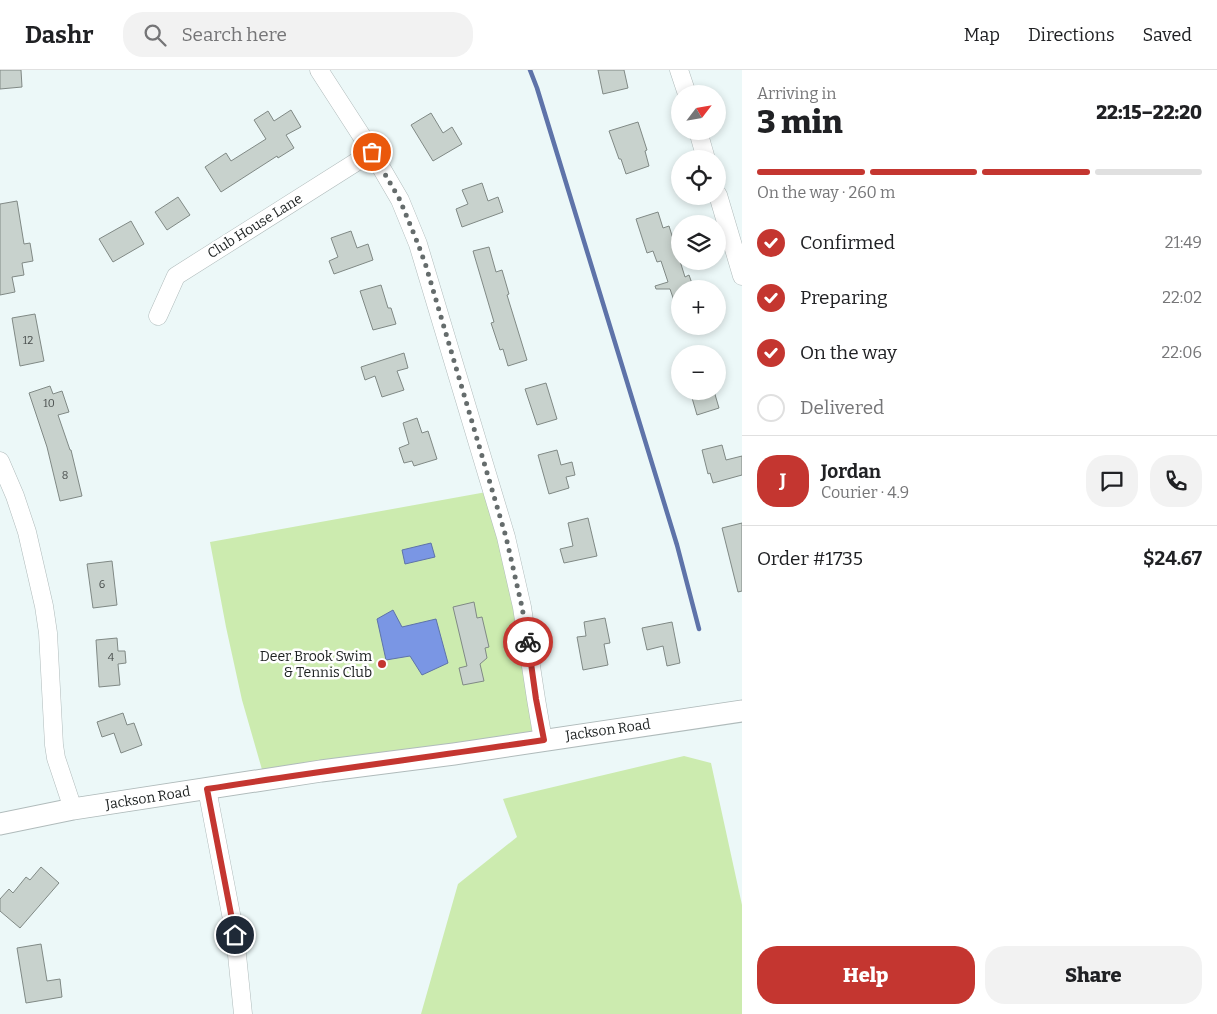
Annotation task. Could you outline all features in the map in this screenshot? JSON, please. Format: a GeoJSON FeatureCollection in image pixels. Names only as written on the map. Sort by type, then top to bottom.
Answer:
{"type":"FeatureCollection","features":[{"type":"Feature","properties":{"kind":"street"},"geometry":{"type":"LineString","coordinates":[[319,70],[372,152],[400,200],[418,244],[506,537],[522,607],[544,740]]}},
{"type":"Feature","properties":{"kind":"street"},"geometry":{"type":"LineString","coordinates":[[679,70],[684,85]]}},
{"type":"Feature","properties":{"kind":"street","name":"Club House Lane"},"geometry":{"type":"LineString","coordinates":[[158,316],[176,276],[372,152]]}},
{"type":"Feature","properties":{"kind":"street"},"geometry":{"type":"LineString","coordinates":[[721,205],[742,276]]}},
{"type":"Feature","properties":{"kind":"street"},"geometry":{"type":"LineString","coordinates":[[0,461],[26,532],[44,606],[48,633],[54,745],[56,758],[73,809]]}},
{"type":"Feature","properties":{"kind":"street","name":"Jackson Road"},"geometry":{"type":"LineString","coordinates":[[0,824],[73,809],[742,710]]}},
{"type":"Feature","properties":{"kind":"street"},"geometry":{"type":"LineString","coordinates":[[207,789],[235,935],[243,1014]]}},
{"type":"Feature","properties":{"kind":"green space","name":"Deer Brook Swim & Tennis Club"},"geometry":{"type":"Polygon","coordinates":[[[492,491],[543,740],[265,780],[242,700],[210,542],[492,491]]]}},
{"type":"Feature","properties":{"kind":"green space"},"geometry":{"type":"Polygon","coordinates":[[[684,756],[711,763],[742,905],[742,1014],[421,1014],[458,884],[517,837],[503,799],[684,756]]]}},
{"type":"Feature","properties":{"kind":"water"},"geometry":{"type":"Polygon","coordinates":[[[431,543],[435,557],[405,564],[402,550],[431,543]]]}},
{"type":"Feature","properties":{"kind":"water"},"geometry":{"type":"Polygon","coordinates":[[[393,610],[402,627],[436,619],[448,663],[422,675],[410,656],[386,660],[377,619],[393,610]]]}},
{"type":"Feature","properties":{"kind":"building"},"geometry":{"type":"Polygon","coordinates":[[[0,70],[21,70],[22,87],[0,89],[0,70]]]}},
{"type":"Feature","properties":{"kind":"building"},"geometry":{"type":"Polygon","coordinates":[[[598,70],[624,70],[628,88],[603,94],[598,70]]]}},
{"type":"Feature","properties":{"kind":"building"},"geometry":{"type":"Polygon","coordinates":[[[291,110],[301,127],[286,135],[294,148],[278,158],[277,156],[221,192],[205,167],[226,153],[231,161],[266,139],[254,120],[268,111],[274,121],[291,110]]]}},
{"type":"Feature","properties":{"kind":"building"},"geometry":{"type":"Polygon","coordinates":[[[431,113],[443,133],[452,127],[462,144],[433,161],[411,125],[431,113]]]}},
{"type":"Feature","properties":{"kind":"building"},"geometry":{"type":"Polygon","coordinates":[[[638,122],[647,150],[645,151],[649,166],[626,174],[609,131],[638,122]]]}},
{"type":"Feature","properties":{"kind":"building"},"geometry":{"type":"Polygon","coordinates":[[[482,183],[488,201],[498,197],[503,212],[462,227],[456,209],[468,204],[462,190],[482,183]]]}},
{"type":"Feature","properties":{"kind":"building"},"geometry":{"type":"Polygon","coordinates":[[[178,197],[190,215],[167,230],[155,212],[178,197]]]}},
{"type":"Feature","properties":{"kind":"building"},"geometry":{"type":"Polygon","coordinates":[[[17,201],[24,244],[30,243],[33,261],[22,263],[24,275],[12,277],[15,292],[0,295],[0,204],[17,201]]]}},
{"type":"Feature","properties":{"kind":"building"},"geometry":{"type":"Polygon","coordinates":[[[658,212],[663,228],[669,226],[671,232],[671,270],[683,270],[685,277],[689,275],[691,280],[671,280],[671,292],[670,289],[656,289],[655,286],[668,282],[661,261],[657,262],[653,251],[647,253],[636,219],[658,212]]]}},
{"type":"Feature","properties":{"kind":"building"},"geometry":{"type":"Polygon","coordinates":[[[131,221],[144,244],[113,262],[99,239],[131,221]]]}},
{"type":"Feature","properties":{"kind":"building"},"geometry":{"type":"Polygon","coordinates":[[[351,231],[357,248],[368,244],[373,260],[334,274],[329,261],[338,257],[331,238],[351,231]]]}},
{"type":"Feature","properties":{"kind":"building"},"geometry":{"type":"Polygon","coordinates":[[[489,247],[496,272],[502,270],[509,294],[507,295],[527,360],[508,366],[503,349],[500,350],[491,323],[494,322],[473,251],[489,247]]]}},
{"type":"Feature","properties":{"kind":"building"},"geometry":{"type":"Polygon","coordinates":[[[381,285],[388,308],[391,308],[396,324],[373,330],[360,291],[381,285]]]}},
{"type":"Feature","properties":{"kind":"building"},"geometry":{"type":"Polygon","coordinates":[[[35,314],[44,361],[20,366],[12,318],[35,314]]]}},
{"type":"Feature","properties":{"kind":"building"},"geometry":{"type":"Polygon","coordinates":[[[404,353],[408,368],[397,371],[404,390],[382,397],[375,376],[365,380],[361,367],[404,353]]]}},
{"type":"Feature","properties":{"kind":"building"},"geometry":{"type":"Polygon","coordinates":[[[546,383],[557,419],[537,425],[525,389],[546,383]]]}},
{"type":"Feature","properties":{"kind":"building"},"geometry":{"type":"Polygon","coordinates":[[[50,386],[53,394],[62,391],[69,412],[58,415],[71,450],[82,496],[60,501],[47,447],[29,393],[50,386]]]}},
{"type":"Feature","properties":{"kind":"building"},"geometry":{"type":"Polygon","coordinates":[[[693,400],[717,400],[719,408],[697,415],[693,400]]]}},
{"type":"Feature","properties":{"kind":"building"},"geometry":{"type":"Polygon","coordinates":[[[417,418],[422,433],[428,431],[437,459],[414,466],[412,461],[404,463],[399,448],[409,444],[403,423],[417,418]]]}},
{"type":"Feature","properties":{"kind":"building"},"geometry":{"type":"Polygon","coordinates":[[[722,445],[726,460],[742,456],[742,475],[713,483],[710,473],[708,474],[702,450],[722,445]]]}},
{"type":"Feature","properties":{"kind":"building"},"geometry":{"type":"Polygon","coordinates":[[[557,450],[561,465],[572,462],[575,475],[566,477],[569,488],[549,494],[538,455],[557,450]]]}},
{"type":"Feature","properties":{"kind":"building"},"geometry":{"type":"Polygon","coordinates":[[[588,518],[597,556],[564,563],[560,549],[573,546],[568,523],[588,518]]]}},
{"type":"Feature","properties":{"kind":"building"},"geometry":{"type":"Polygon","coordinates":[[[742,523],[742,591],[738,592],[722,528],[742,523]]]}},
{"type":"Feature","properties":{"kind":"building"},"geometry":{"type":"Polygon","coordinates":[[[112,561],[117,605],[93,608],[87,564],[112,561]]]}},
{"type":"Feature","properties":{"kind":"building"},"geometry":{"type":"Polygon","coordinates":[[[474,602],[477,618],[482,617],[489,647],[485,648],[487,658],[480,664],[484,681],[463,685],[459,668],[467,666],[453,607],[474,602]]]}},
{"type":"Feature","properties":{"kind":"building"},"geometry":{"type":"Polygon","coordinates":[[[605,618],[610,643],[604,644],[608,665],[583,670],[577,637],[586,636],[584,622],[605,618]]]}},
{"type":"Feature","properties":{"kind":"building"},"geometry":{"type":"Polygon","coordinates":[[[672,622],[680,663],[667,666],[663,646],[647,650],[642,628],[672,622]]]}},
{"type":"Feature","properties":{"kind":"building"},"geometry":{"type":"Polygon","coordinates":[[[117,638],[118,651],[125,651],[126,663],[118,664],[120,685],[99,687],[96,640],[117,638]]]}},
{"type":"Feature","properties":{"kind":"building"},"geometry":{"type":"Polygon","coordinates":[[[123,713],[127,725],[134,723],[142,745],[121,753],[114,733],[102,737],[97,722],[123,713]]]}},
{"type":"Feature","properties":{"kind":"building"},"geometry":{"type":"Polygon","coordinates":[[[41,867],[59,883],[20,928],[0,911],[0,899],[9,889],[13,893],[26,877],[30,880],[41,867]]]}},
{"type":"Feature","properties":{"kind":"building"},"geometry":{"type":"Polygon","coordinates":[[[41,944],[47,981],[60,979],[62,997],[26,1003],[17,948],[41,944]]]}},
{"type":"Feature","properties":{"kind":"waterway"},"geometry":{"type":"LineString","coordinates":[[530,70],[677,545],[699,629]]}},
{"type":"Feature","properties":{"kind":"way so far"},"geometry":{"type":"LineString","coordinates":[[372,152],[400,200],[426,266],[506,537],[528,642]]}},
{"type":"Feature","properties":{"kind":"place","name":"Deer Brook Swim & Tennis Club"},"geometry":{"type":"Point","coordinates":[382,664]}},
{"type":"Feature","properties":{"kind":"route"},"geometry":{"type":"LineString","coordinates":[[235,935],[207,789],[544,740],[528,642]]}}]}
